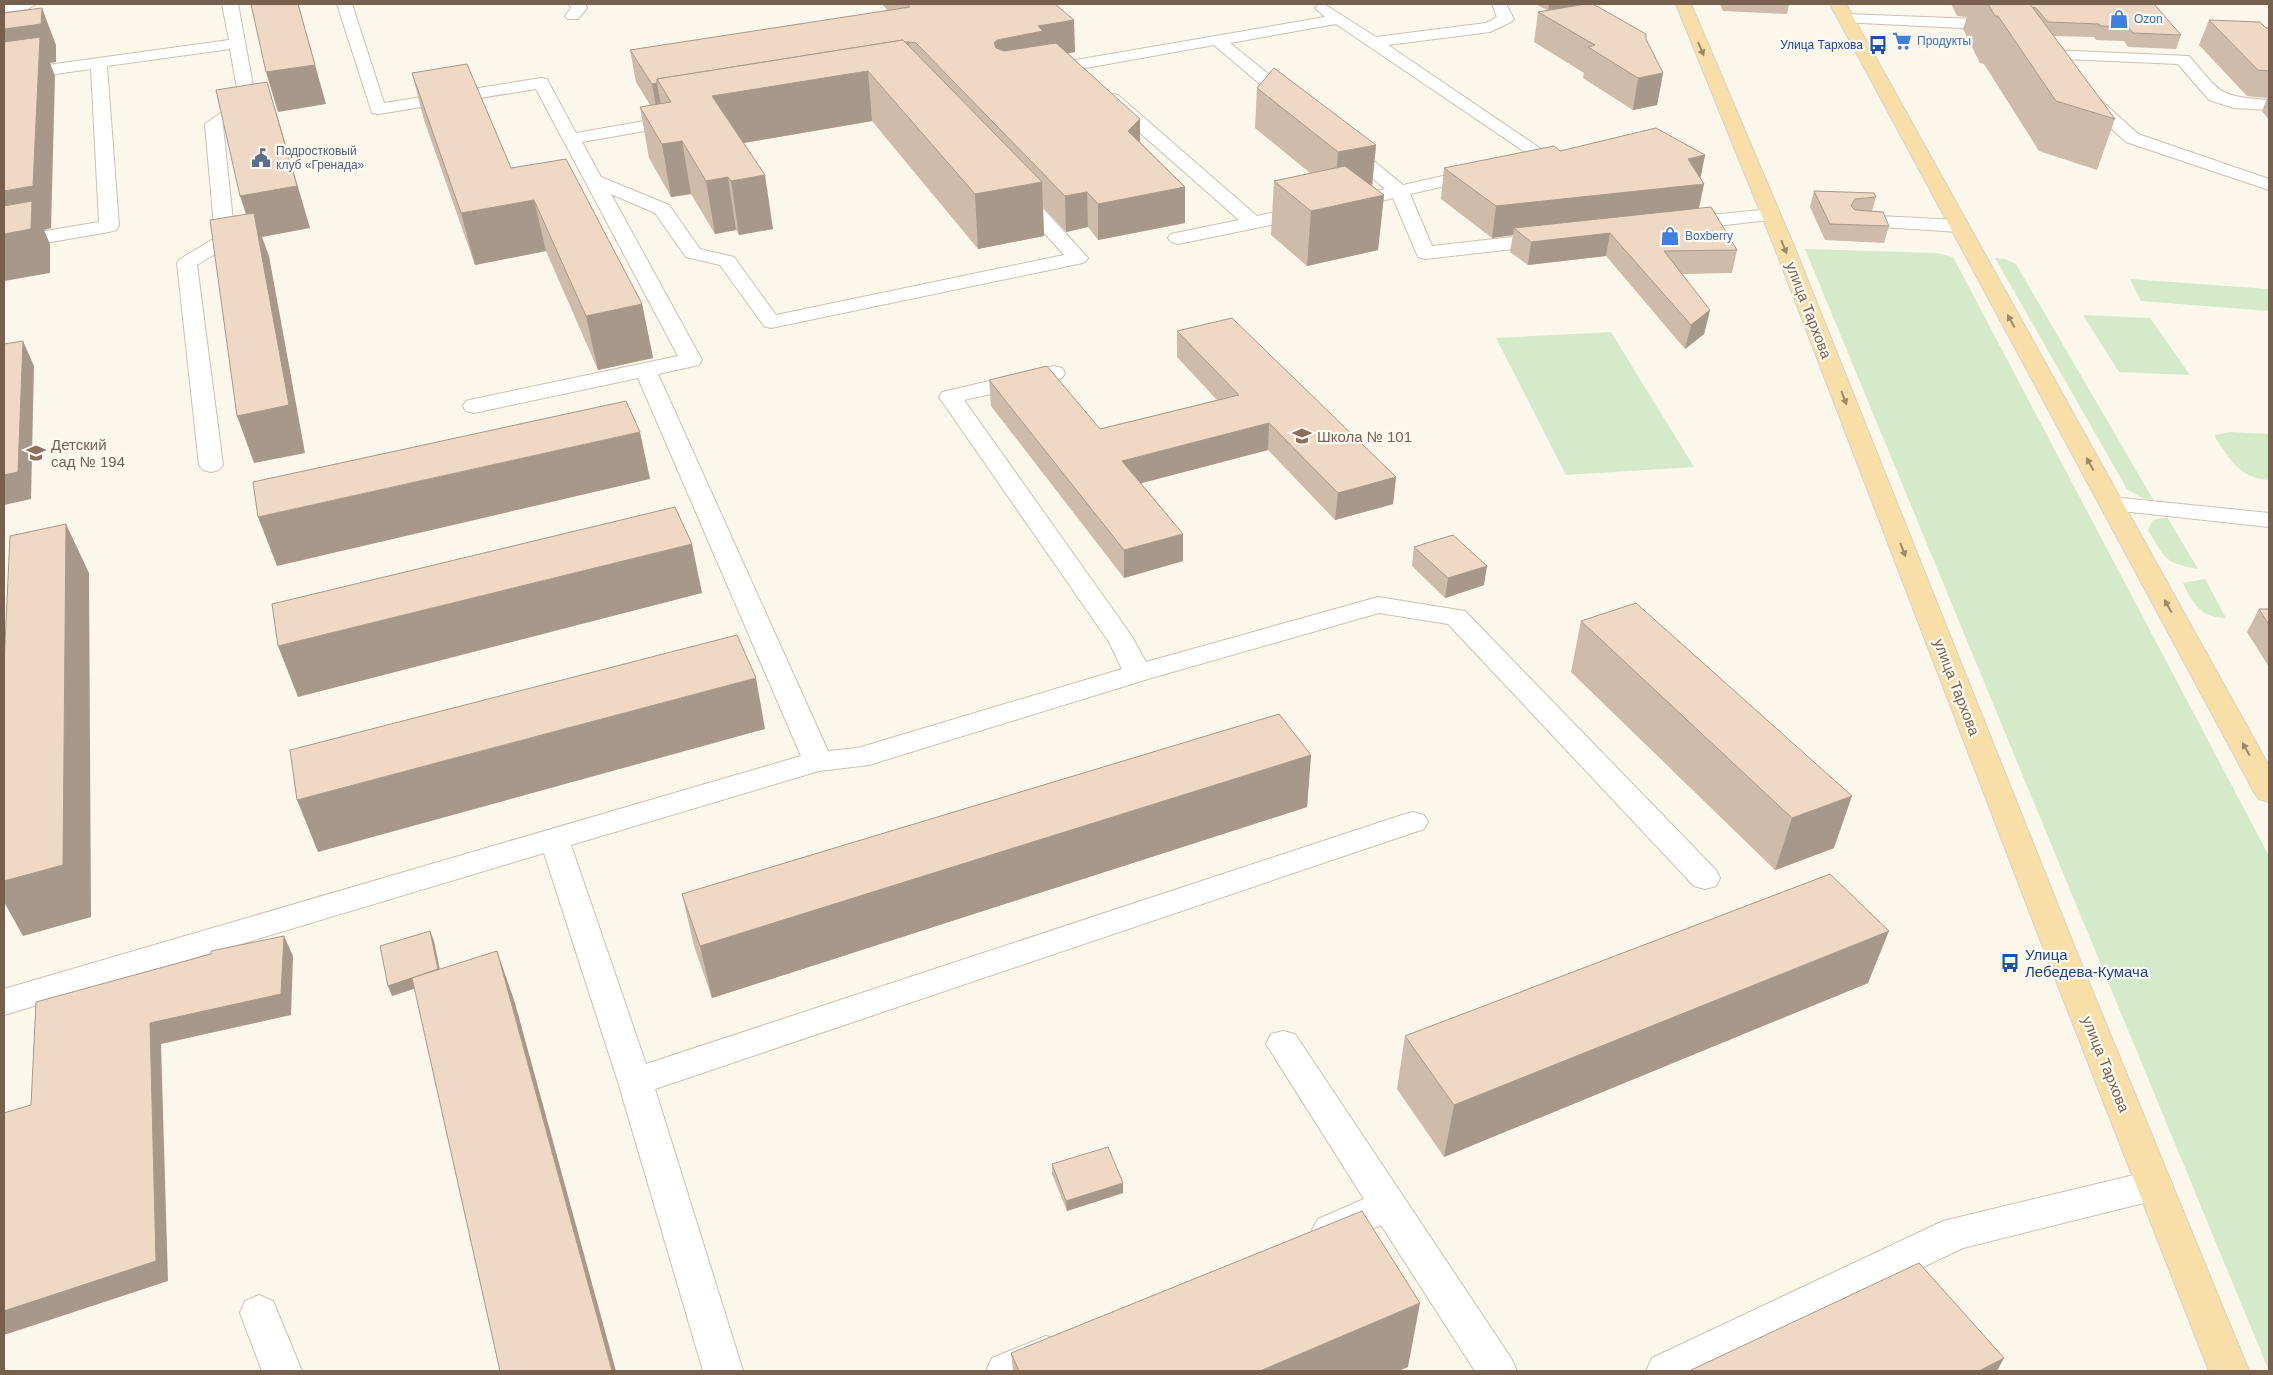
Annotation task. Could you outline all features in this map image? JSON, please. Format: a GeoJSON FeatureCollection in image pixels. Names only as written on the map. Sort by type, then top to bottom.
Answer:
{"type":"FeatureCollection","features":[{"type":"Feature","properties":{"kind":"main road","name":"улица Тархова"},"geometry":{"type":"LineString","coordinates":[[1682,4],[1771,215],[2229,1371]]}},
{"type":"Feature","properties":{"kind":"main road"},"geometry":{"type":"LineString","coordinates":[[1842,12],[2269,792]]}},
{"type":"Feature","properties":{"kind":"street"},"geometry":{"type":"LineString","coordinates":[[4,7],[28,4]]}},
{"type":"Feature","properties":{"kind":"street"},"geometry":{"type":"LineString","coordinates":[[211,466],[187,262],[226,240],[214,124],[248,102],[230,4]]}},
{"type":"Feature","properties":{"kind":"street"},"geometry":{"type":"LineString","coordinates":[[344,4],[378,109],[541,83],[691,360],[474,406]]}},
{"type":"Feature","properties":{"kind":"street"},"geometry":{"type":"LineString","coordinates":[[1317,4],[1544,157],[1524,162]]}},
{"type":"Feature","properties":{"kind":"street"},"geometry":{"type":"LineString","coordinates":[[1373,42],[1490,27],[1506,19],[1498,4]]}},
{"type":"Feature","properties":{"kind":"street"},"geometry":{"type":"LineString","coordinates":[[1842,12],[2024,26]]}},
{"type":"Feature","properties":{"kind":"street"},"geometry":{"type":"LineString","coordinates":[[1024,74],[1338,19]]}},
{"type":"Feature","properties":{"kind":"street"},"geometry":{"type":"LineString","coordinates":[[1217,40],[1308,116]]}},
{"type":"Feature","properties":{"kind":"street"},"geometry":{"type":"LineString","coordinates":[[2037,40],[2063,69]]}},
{"type":"Feature","properties":{"kind":"street"},"geometry":{"type":"LineString","coordinates":[[4,76],[238,43]]}},
{"type":"Feature","properties":{"kind":"street"},"geometry":{"type":"LineString","coordinates":[[2050,55],[2182,59],[2215,96],[2234,103],[2269,105]]}},
{"type":"Feature","properties":{"kind":"street"},"geometry":{"type":"LineString","coordinates":[[4,244],[109,226],[99,64]]}},
{"type":"Feature","properties":{"kind":"street"},"geometry":{"type":"LineString","coordinates":[[1073,65],[1253,222]]}},
{"type":"Feature","properties":{"kind":"street"},"geometry":{"type":"LineString","coordinates":[[2076,84],[2095,106],[2132,138],[2269,185]]}},
{"type":"Feature","properties":{"kind":"street"},"geometry":{"type":"LineString","coordinates":[[571,139],[698,117]]}},
{"type":"Feature","properties":{"kind":"street"},"geometry":{"type":"LineString","coordinates":[[1331,135],[1400,192],[1425,253],[1562,237]]}},
{"type":"Feature","properties":{"kind":"street"},"geometry":{"type":"LineString","coordinates":[[1361,200],[1496,169]]}},
{"type":"Feature","properties":{"kind":"street"},"geometry":{"type":"LineString","coordinates":[[594,181],[662,209],[693,254],[728,261],[771,322],[1078,258],[1004,178]]}},
{"type":"Feature","properties":{"kind":"street"},"geometry":{"type":"LineString","coordinates":[[1178,238],[1322,208]]}},
{"type":"Feature","properties":{"kind":"street"},"geometry":{"type":"LineString","coordinates":[[1659,226],[1771,215]]}},
{"type":"Feature","properties":{"kind":"street"},"geometry":{"type":"LineString","coordinates":[[1858,221],[1959,226]]}},
{"type":"Feature","properties":{"kind":"street"},"geometry":{"type":"LineString","coordinates":[[645,370],[818,761]]}},
{"type":"Feature","properties":{"kind":"street"},"geometry":{"type":"LineString","coordinates":[[1054,373],[950,397],[1122,641],[1138,673]]}},
{"type":"Feature","properties":{"kind":"street"},"geometry":{"type":"LineString","coordinates":[[2112,504],[2269,520]]}},
{"type":"Feature","properties":{"kind":"street"},"geometry":{"type":"LineString","coordinates":[[4,1002],[818,761],[858,758],[1138,673],[1378,604],[1456,617],[1706,878]]}},
{"type":"Feature","properties":{"kind":"street"},"geometry":{"type":"LineString","coordinates":[[634,1082],[1413,822]]}},
{"type":"Feature","properties":{"kind":"street"},"geometry":{"type":"LineString","coordinates":[[554,838],[634,1082],[723,1371]]}},
{"type":"Feature","properties":{"kind":"street"},"geometry":{"type":"LineString","coordinates":[[1283,1044],[1497,1371]]}},
{"type":"Feature","properties":{"kind":"street"},"geometry":{"type":"LineString","coordinates":[[1666,1371],[1956,1233],[2155,1186]]}},
{"type":"Feature","properties":{"kind":"street"},"geometry":{"type":"LineString","coordinates":[[1297,1244],[1388,1205]]}},
{"type":"Feature","properties":{"kind":"street"},"geometry":{"type":"LineString","coordinates":[[259,1313],[282,1371]]}},
{"type":"Feature","properties":{"kind":"street"},"geometry":{"type":"LineString","coordinates":[[1006,1371],[1079,1340]]}},
{"type":"Feature","properties":{"kind":"green space"},"geometry":{"type":"Polygon","coordinates":[[[1805,249],[1937,253],[1953,257],[2269,856],[2269,1371],[1805,249]]]}},
{"type":"Feature","properties":{"kind":"green space"},"geometry":{"type":"Polygon","coordinates":[[[1995,258],[2005,259],[2016,264],[2154,501],[2140,497],[2127,489],[1995,258]]]}},
{"type":"Feature","properties":{"kind":"green space"},"geometry":{"type":"Polygon","coordinates":[[[2130,279],[2269,289],[2269,311],[2141,301],[2130,279]]]}},
{"type":"Feature","properties":{"kind":"green space"},"geometry":{"type":"Polygon","coordinates":[[[2083,315],[2150,318],[2190,375],[2119,372],[2083,315]]]}},
{"type":"Feature","properties":{"kind":"green space"},"geometry":{"type":"Polygon","coordinates":[[[1611,332],[1694,467],[1566,475],[1496,338],[1611,332]]]}},
{"type":"Feature","properties":{"kind":"green space"},"geometry":{"type":"Polygon","coordinates":[[[2230,432],[2269,434],[2269,480],[2250,476],[2232,461],[2215,435],[2230,432]]]}},
{"type":"Feature","properties":{"kind":"green space"},"geometry":{"type":"Polygon","coordinates":[[[2167,517],[2198,569],[2178,564],[2167,558],[2148,530],[2153,520],[2167,517]]]}},
{"type":"Feature","properties":{"kind":"green space"},"geometry":{"type":"Polygon","coordinates":[[[2205,579],[2226,618],[2210,615],[2198,608],[2183,583],[2205,579]]]}},
{"type":"Feature","properties":{"kind":"building"},"geometry":{"type":"Polygon","coordinates":[[[251,4],[298,4],[315,65],[266,72],[251,4]]]}},
{"type":"Feature","properties":{"kind":"building"},"geometry":{"type":"Polygon","coordinates":[[[907,4],[1055,4],[1074,20],[1038,26],[1043,31],[997,40],[994,43],[996,48],[1004,51],[1056,43],[1140,119],[1128,131],[1185,187],[1098,204],[1087,192],[1065,196],[916,43],[903,40],[657,79],[657,83],[652,84],[630,50],[910,7],[907,4]]]}},
{"type":"Feature","properties":{"kind":"building"},"geometry":{"type":"Polygon","coordinates":[[[1593,4],[1646,34],[1646,39],[1663,73],[1638,78],[1588,47],[1595,45],[1538,12],[1593,4]]]}},
{"type":"Feature","properties":{"kind":"building"},"geometry":{"type":"Polygon","coordinates":[[[1988,4],[2030,4],[2115,119],[2056,101],[1988,4]]]}},
{"type":"Feature","properties":{"kind":"building"},"geometry":{"type":"Polygon","coordinates":[[[2031,4],[2154,4],[2181,35],[2133,33],[2128,27],[2100,26],[2099,24],[2048,22],[2031,4]]]}},
{"type":"Feature","properties":{"kind":"building"},"geometry":{"type":"Polygon","coordinates":[[[42,8],[41,24],[4,29],[4,13],[42,8]]]}},
{"type":"Feature","properties":{"kind":"building"},"geometry":{"type":"Polygon","coordinates":[[[2209,20],[2260,22],[2266,28],[2269,28],[2269,71],[2258,70],[2209,20]]]}},
{"type":"Feature","properties":{"kind":"building"},"geometry":{"type":"Polygon","coordinates":[[[40,37],[33,186],[4,191],[4,42],[40,37]]]}},
{"type":"Feature","properties":{"kind":"building"},"geometry":{"type":"Polygon","coordinates":[[[903,40],[1042,182],[975,194],[868,71],[712,96],[765,175],[731,181],[728,177],[706,181],[682,141],[662,144],[640,107],[671,102],[657,79],[903,40]]]}},
{"type":"Feature","properties":{"kind":"building"},"geometry":{"type":"Polygon","coordinates":[[[467,64],[511,168],[566,159],[642,304],[586,316],[534,200],[461,213],[412,73],[467,64]]]}},
{"type":"Feature","properties":{"kind":"building"},"geometry":{"type":"Polygon","coordinates":[[[1274,68],[1376,145],[1338,152],[1257,88],[1274,68]]]}},
{"type":"Feature","properties":{"kind":"building"},"geometry":{"type":"Polygon","coordinates":[[[267,82],[297,186],[240,196],[216,90],[267,82]]]}},
{"type":"Feature","properties":{"kind":"building"},"geometry":{"type":"Polygon","coordinates":[[[1656,128],[1705,155],[1688,159],[1704,184],[1496,206],[1444,168],[1554,146],[1560,151],[1656,128]]]}},
{"type":"Feature","properties":{"kind":"building"},"geometry":{"type":"Polygon","coordinates":[[[1345,166],[1384,195],[1311,211],[1274,181],[1345,166]]]}},
{"type":"Feature","properties":{"kind":"building"},"geometry":{"type":"Polygon","coordinates":[[[1814,191],[1874,193],[1876,197],[1855,199],[1851,206],[1855,210],[1883,212],[1889,226],[1830,224],[1814,191]]]}},
{"type":"Feature","properties":{"kind":"building"},"geometry":{"type":"Polygon","coordinates":[[[32,201],[31,229],[4,234],[4,206],[32,201]]]}},
{"type":"Feature","properties":{"kind":"building"},"geometry":{"type":"Polygon","coordinates":[[[1711,207],[1737,250],[1664,251],[1710,310],[1691,325],[1610,233],[1531,242],[1514,228],[1711,207]]]}},
{"type":"Feature","properties":{"kind":"building"},"geometry":{"type":"Polygon","coordinates":[[[254,213],[289,405],[237,416],[210,220],[254,213]]]}},
{"type":"Feature","properties":{"kind":"building"},"geometry":{"type":"Polygon","coordinates":[[[1232,318],[1396,477],[1338,493],[1269,423],[1122,461],[1183,534],[1124,550],[989,380],[1047,366],[1100,429],[1239,395],[1177,331],[1232,318]]]}},
{"type":"Feature","properties":{"kind":"building"},"geometry":{"type":"Polygon","coordinates":[[[23,341],[18,472],[4,475],[4,344],[23,341]]]}},
{"type":"Feature","properties":{"kind":"building"},"geometry":{"type":"Polygon","coordinates":[[[626,401],[640,432],[258,517],[253,482],[626,401]]]}},
{"type":"Feature","properties":{"kind":"building"},"geometry":{"type":"Polygon","coordinates":[[[675,507],[692,544],[278,646],[272,604],[675,507]]]}},
{"type":"Feature","properties":{"kind":"building"},"geometry":{"type":"Polygon","coordinates":[[[66,524],[63,865],[4,881],[4,665],[10,536],[66,524]]]}},
{"type":"Feature","properties":{"kind":"building"},"geometry":{"type":"Polygon","coordinates":[[[1453,535],[1487,566],[1448,578],[1414,547],[1453,535]]]}},
{"type":"Feature","properties":{"kind":"building"},"geometry":{"type":"Polygon","coordinates":[[[1636,603],[1852,796],[1792,818],[1581,621],[1636,603]]]}},
{"type":"Feature","properties":{"kind":"building"},"geometry":{"type":"Polygon","coordinates":[[[2259,609],[2269,609],[2269,625],[2259,609]]]}},
{"type":"Feature","properties":{"kind":"building"},"geometry":{"type":"Polygon","coordinates":[[[737,635],[756,678],[297,800],[290,750],[737,635]]]}},
{"type":"Feature","properties":{"kind":"building"},"geometry":{"type":"Polygon","coordinates":[[[1279,714],[1311,755],[700,946],[682,894],[1279,714]]]}},
{"type":"Feature","properties":{"kind":"building"},"geometry":{"type":"Polygon","coordinates":[[[1830,874],[1889,931],[1454,1105],[1405,1036],[1830,874]]]}},
{"type":"Feature","properties":{"kind":"building"},"geometry":{"type":"Polygon","coordinates":[[[430,931],[438,969],[388,986],[380,946],[430,931]]]}},
{"type":"Feature","properties":{"kind":"building"},"geometry":{"type":"Polygon","coordinates":[[[284,936],[281,994],[150,1023],[156,1261],[4,1311],[4,1113],[31,1105],[36,1002],[211,954],[211,951],[284,936]]]}},
{"type":"Feature","properties":{"kind":"building"},"geometry":{"type":"Polygon","coordinates":[[[497,951],[612,1371],[500,1371],[412,978],[497,951]]]}},
{"type":"Feature","properties":{"kind":"building"},"geometry":{"type":"Polygon","coordinates":[[[1108,1147],[1123,1183],[1066,1201],[1052,1164],[1108,1147]]]}},
{"type":"Feature","properties":{"kind":"building"},"geometry":{"type":"Polygon","coordinates":[[[1362,1211],[1420,1303],[1260,1371],[1019,1371],[1011,1353],[1362,1211]]]}},
{"type":"Feature","properties":{"kind":"building"},"geometry":{"type":"Polygon","coordinates":[[[1919,1263],[2004,1358],[1979,1371],[1689,1371],[1919,1263]]]}},
{"type":"Feature","properties":{"kind":"place","name":"Ozon"},"geometry":{"type":"Point","coordinates":[2119,19]}},
{"type":"Feature","properties":{"kind":"place","name":"Продукты"},"geometry":{"type":"Point","coordinates":[1902,41]}},
{"type":"Feature","properties":{"kind":"place","name":"Улица Тархова"},"geometry":{"type":"Point","coordinates":[1878,45]}},
{"type":"Feature","properties":{"kind":"place","name":"Подростковый клуб «Гренада»"},"geometry":{"type":"Point","coordinates":[261,158]}},
{"type":"Feature","properties":{"kind":"place","name":"Boxberry"},"geometry":{"type":"Point","coordinates":[1670,236]}},
{"type":"Feature","properties":{"kind":"place","name":"Школа № 101"},"geometry":{"type":"Point","coordinates":[1302,436]}},
{"type":"Feature","properties":{"kind":"place","name":"Детский сад № 194"},"geometry":{"type":"Point","coordinates":[36,453]}},
{"type":"Feature","properties":{"kind":"place","name":"Улица Лебедева-Кумача"},"geometry":{"type":"Point","coordinates":[2010,963]}}]}
